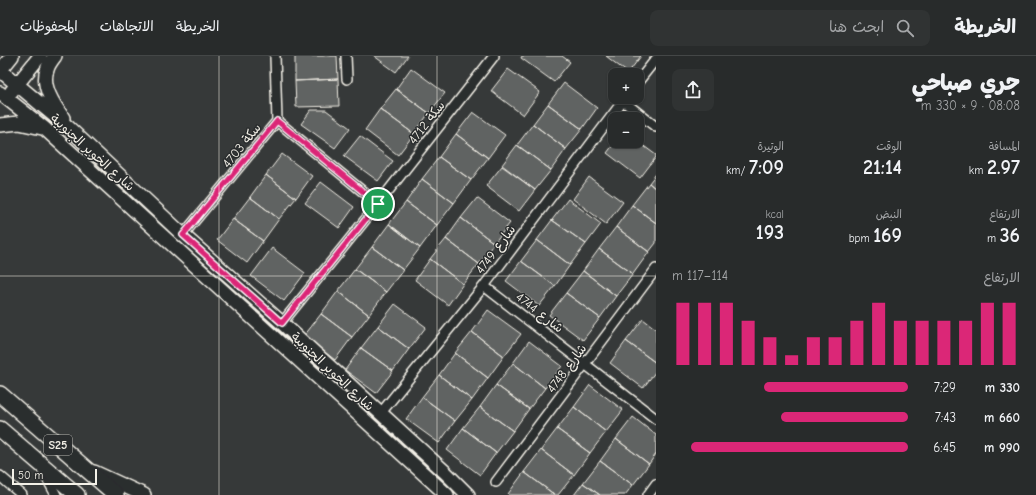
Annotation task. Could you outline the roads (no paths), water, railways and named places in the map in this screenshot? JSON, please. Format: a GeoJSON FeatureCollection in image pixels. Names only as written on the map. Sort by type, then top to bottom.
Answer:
{"type":"FeatureCollection","features":[{"type":"Feature","properties":{"kind":"main road","name":"S25"},"geometry":{"type":"LineString","coordinates":[[0,394],[116,495]]}},
{"type":"Feature","properties":{"kind":"main road","name":"S25"},"geometry":{"type":"LineString","coordinates":[[0,429],[77,495]]}},
{"type":"Feature","properties":{"kind":"street"},"geometry":{"type":"LineString","coordinates":[[0,71],[12,56]]}},
{"type":"Feature","properties":{"kind":"street"},"geometry":{"type":"LineString","coordinates":[[2,99],[17,85],[40,56]]}},
{"type":"Feature","properties":{"kind":"street"},"geometry":{"type":"LineString","coordinates":[[54,56],[46,71],[45,84],[57,110],[69,128]]}},
{"type":"Feature","properties":{"kind":"street","name":"4703 سكة"},"geometry":{"type":"LineString","coordinates":[[183,235],[277,121],[275,56]]}},
{"type":"Feature","properties":{"kind":"street"},"geometry":{"type":"LineString","coordinates":[[346,56],[347,79]]}},
{"type":"Feature","properties":{"kind":"street","name":"سكة 4712"},"geometry":{"type":"LineString","coordinates":[[282,323],[494,56]]}},
{"type":"Feature","properties":{"kind":"street"},"geometry":{"type":"LineString","coordinates":[[644,74],[656,59]]}},
{"type":"Feature","properties":{"kind":"street","name":"شارع الخوير الجنوبية"},"geometry":{"type":"LineString","coordinates":[[0,71],[69,128],[183,235],[282,323],[445,472],[468,495]]}},
{"type":"Feature","properties":{"kind":"street","name":"شارع الخوير الجنوبية"},"geometry":{"type":"LineString","coordinates":[[2,99],[44,128],[447,495]]}},
{"type":"Feature","properties":{"kind":"street","name":"4749 شارع"},"geometry":{"type":"LineString","coordinates":[[380,414],[484,286],[620,104]]}},
{"type":"Feature","properties":{"kind":"street"},"geometry":{"type":"LineString","coordinates":[[630,104],[656,127]]}},
{"type":"Feature","properties":{"kind":"street"},"geometry":{"type":"LineString","coordinates":[[277,121],[378,204]]}},
{"type":"Feature","properties":{"kind":"street"},"geometry":{"type":"LineString","coordinates":[[0,125],[19,123],[44,128]]}},
{"type":"Feature","properties":{"kind":"street","name":"4748 شارع"},"geometry":{"type":"LineString","coordinates":[[496,482],[656,269]]}},
{"type":"Feature","properties":{"kind":"street","name":"4744 شارع"},"geometry":{"type":"LineString","coordinates":[[484,286],[656,419]]}},
{"type":"Feature","properties":{"kind":"street"},"geometry":{"type":"LineString","coordinates":[[37,462],[56,495]]}},
{"type":"Feature","properties":{"kind":"street"},"geometry":{"type":"LineString","coordinates":[[86,468],[144,495]]}},
{"type":"Feature","properties":{"kind":"street"},"geometry":{"type":"LineString","coordinates":[[426,475],[438,495]]}},
{"type":"Feature","properties":{"kind":"street"},"geometry":{"type":"LineString","coordinates":[[0,476],[22,495]]}},
{"type":"Feature","properties":{"kind":"street"},"geometry":{"type":"LineString","coordinates":[[648,495],[656,484]]}}]}
